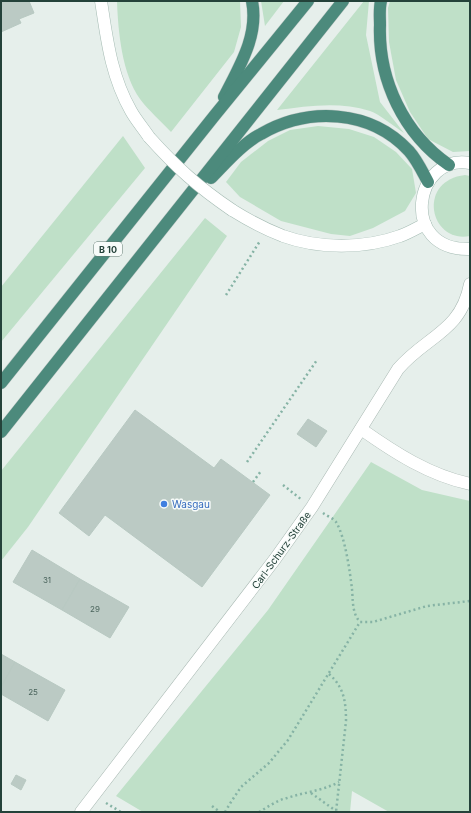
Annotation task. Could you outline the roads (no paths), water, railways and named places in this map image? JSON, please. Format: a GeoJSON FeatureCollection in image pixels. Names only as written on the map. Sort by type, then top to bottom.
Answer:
{"type":"FeatureCollection","features":[{"type":"Feature","properties":{"kind":"highway"},"geometry":{"type":"LineString","coordinates":[[215,115],[247,52],[253,33],[254,9],[252,1]]}},
{"type":"Feature","properties":{"kind":"highway","name":"B 10"},"geometry":{"type":"LineString","coordinates":[[1,384],[215,115],[308,1]]}},
{"type":"Feature","properties":{"kind":"highway","name":"B 10"},"geometry":{"type":"LineString","coordinates":[[1,432],[343,1]]}},
{"type":"Feature","properties":{"kind":"highway"},"geometry":{"type":"LineString","coordinates":[[381,1],[379,39],[384,70],[393,98],[408,122],[426,146],[437,157],[449,165]]}},
{"type":"Feature","properties":{"kind":"highway"},"geometry":{"type":"LineString","coordinates":[[172,215],[233,156],[259,135],[281,123],[306,117],[332,116],[356,119],[376,127],[394,138],[408,151],[428,182]]}},
{"type":"Feature","properties":{"kind":"street"},"geometry":{"type":"LineString","coordinates":[[101,1],[109,56],[117,81],[131,111],[149,137],[187,176],[206,192],[232,210],[268,229],[285,236],[326,245],[366,244],[386,241],[402,236],[425,224]]}},
{"type":"Feature","properties":{"kind":"street"},"geometry":{"type":"LineString","coordinates":[[470,163],[449,165],[434,175],[428,182],[423,192],[421,203],[425,224],[431,234],[439,242],[454,248],[470,249]]}},
{"type":"Feature","properties":{"kind":"street","name":"Carl-Schurz-Straße"},"geometry":{"type":"LineString","coordinates":[[80,812],[275,559],[312,507],[391,379],[406,360],[446,329],[455,320],[468,295],[470,284]]}},
{"type":"Feature","properties":{"kind":"street"},"geometry":{"type":"LineString","coordinates":[[361,429],[413,464],[439,475],[470,484]]}},
{"type":"Feature","properties":{"kind":"place","name":"Wasgau"},"geometry":{"type":"Point","coordinates":[164,504]}}]}
